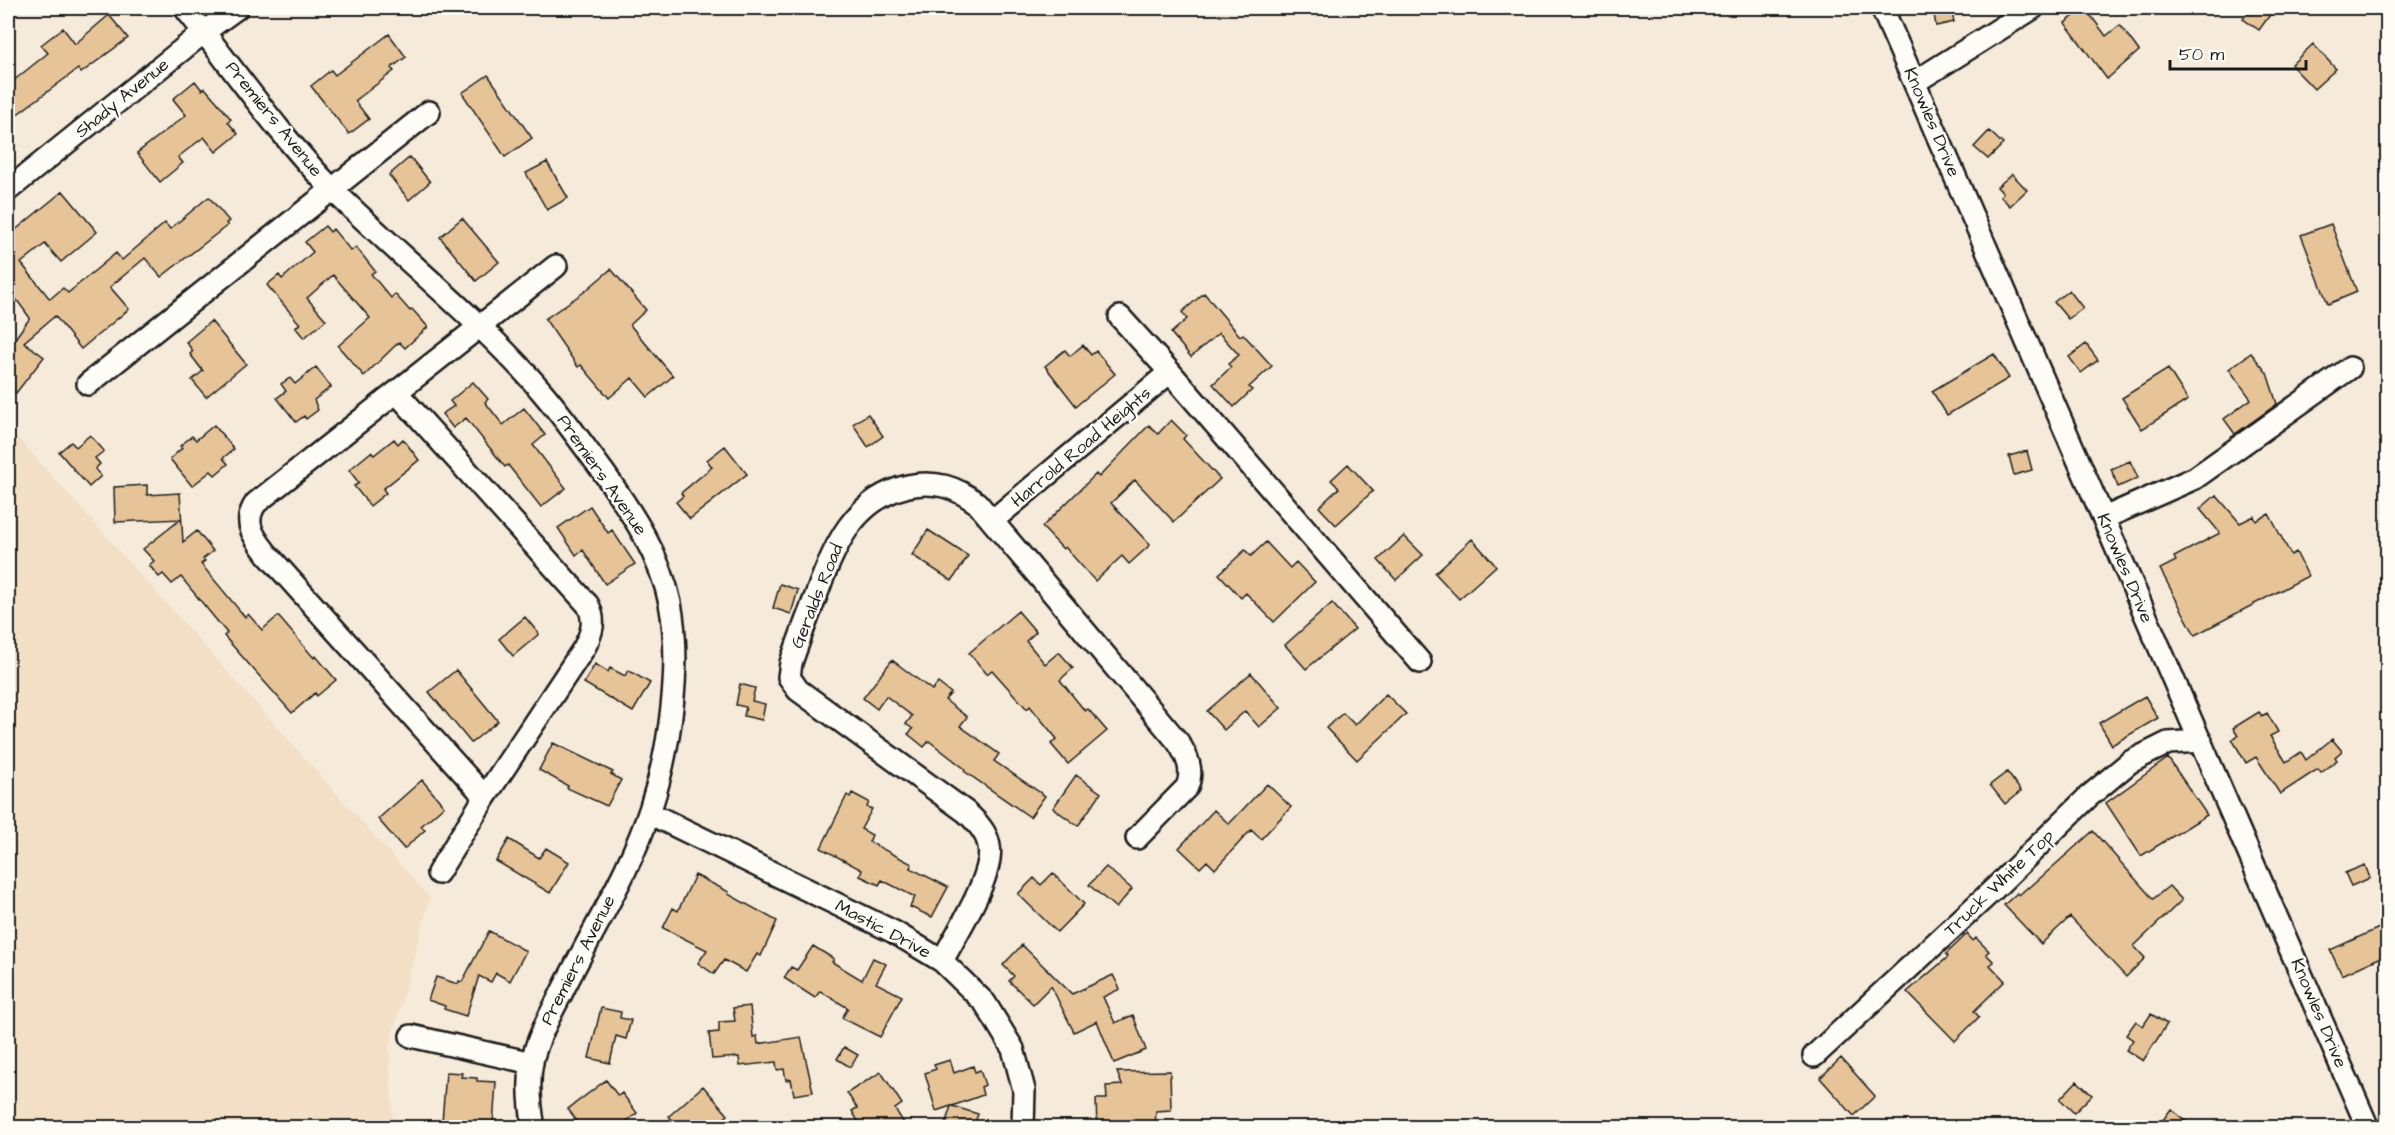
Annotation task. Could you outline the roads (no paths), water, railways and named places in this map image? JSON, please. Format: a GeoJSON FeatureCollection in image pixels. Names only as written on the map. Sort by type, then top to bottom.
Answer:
{"type":"FeatureCollection","features":[{"type":"Feature","properties":{"kind":"street","name":"Premiers Avenue"},"geometry":{"type":"LineString","coordinates":[[185,8],[290,141],[333,189],[479,327],[543,393],[623,500],[654,554],[669,599],[674,625],[673,684],[667,746],[660,777],[649,813],[624,868],[542,1033],[532,1063],[530,1088],[534,1128]]}},
{"type":"Feature","properties":{"kind":"street","name":"Shady Avenue"},"geometry":{"type":"LineString","coordinates":[[8,190],[237,8]]}},
{"type":"Feature","properties":{"kind":"street","name":"Knowles Drive"},"geometry":{"type":"LineString","coordinates":[[1882,8],[2368,1128]]}},
{"type":"Feature","properties":{"kind":"street"},"geometry":{"type":"LineString","coordinates":[[1915,82],[2033,8]]}},
{"type":"Feature","properties":{"kind":"street"},"geometry":{"type":"LineString","coordinates":[[88,384],[429,112]]}},
{"type":"Feature","properties":{"kind":"street"},"geometry":{"type":"LineString","coordinates":[[485,797],[267,554],[250,530],[248,520],[256,504],[556,266]]}},
{"type":"Feature","properties":{"kind":"street"},"geometry":{"type":"LineString","coordinates":[[1120,317],[1420,662]]}},
{"type":"Feature","properties":{"kind":"street"},"geometry":{"type":"LineString","coordinates":[[2104,518],[2195,478],[2350,368]]}},
{"type":"Feature","properties":{"kind":"street","name":"Harrold Road Heights"},"geometry":{"type":"LineString","coordinates":[[992,521],[1170,372]]}},
{"type":"Feature","properties":{"kind":"street"},"geometry":{"type":"LineString","coordinates":[[397,393],[588,605],[593,614],[593,625],[584,648],[485,797],[438,873]]}},
{"type":"Feature","properties":{"kind":"street","name":"Geralds Road"},"geometry":{"type":"LineString","coordinates":[[942,961],[987,873],[990,856],[986,836],[966,812],[798,690],[789,677],[828,561],[844,531],[864,508],[878,498],[901,488],[921,483],[936,483],[964,493],[977,503],[1185,754],[1191,777],[1187,787],[1137,838]]}},
{"type":"Feature","properties":{"kind":"street","name":"Truck White Top"},"geometry":{"type":"LineString","coordinates":[[1814,1056],[1994,889],[2088,797],[2130,762],[2168,743],[2200,741]]}},
{"type":"Feature","properties":{"kind":"street","name":"Mastic Drive"},"geometry":{"type":"LineString","coordinates":[[649,813],[894,932],[942,961],[985,1003],[1013,1049],[1024,1090],[1023,1128]]}},
{"type":"Feature","properties":{"kind":"street"},"geometry":{"type":"LineString","coordinates":[[411,1036],[532,1063]]}}]}
